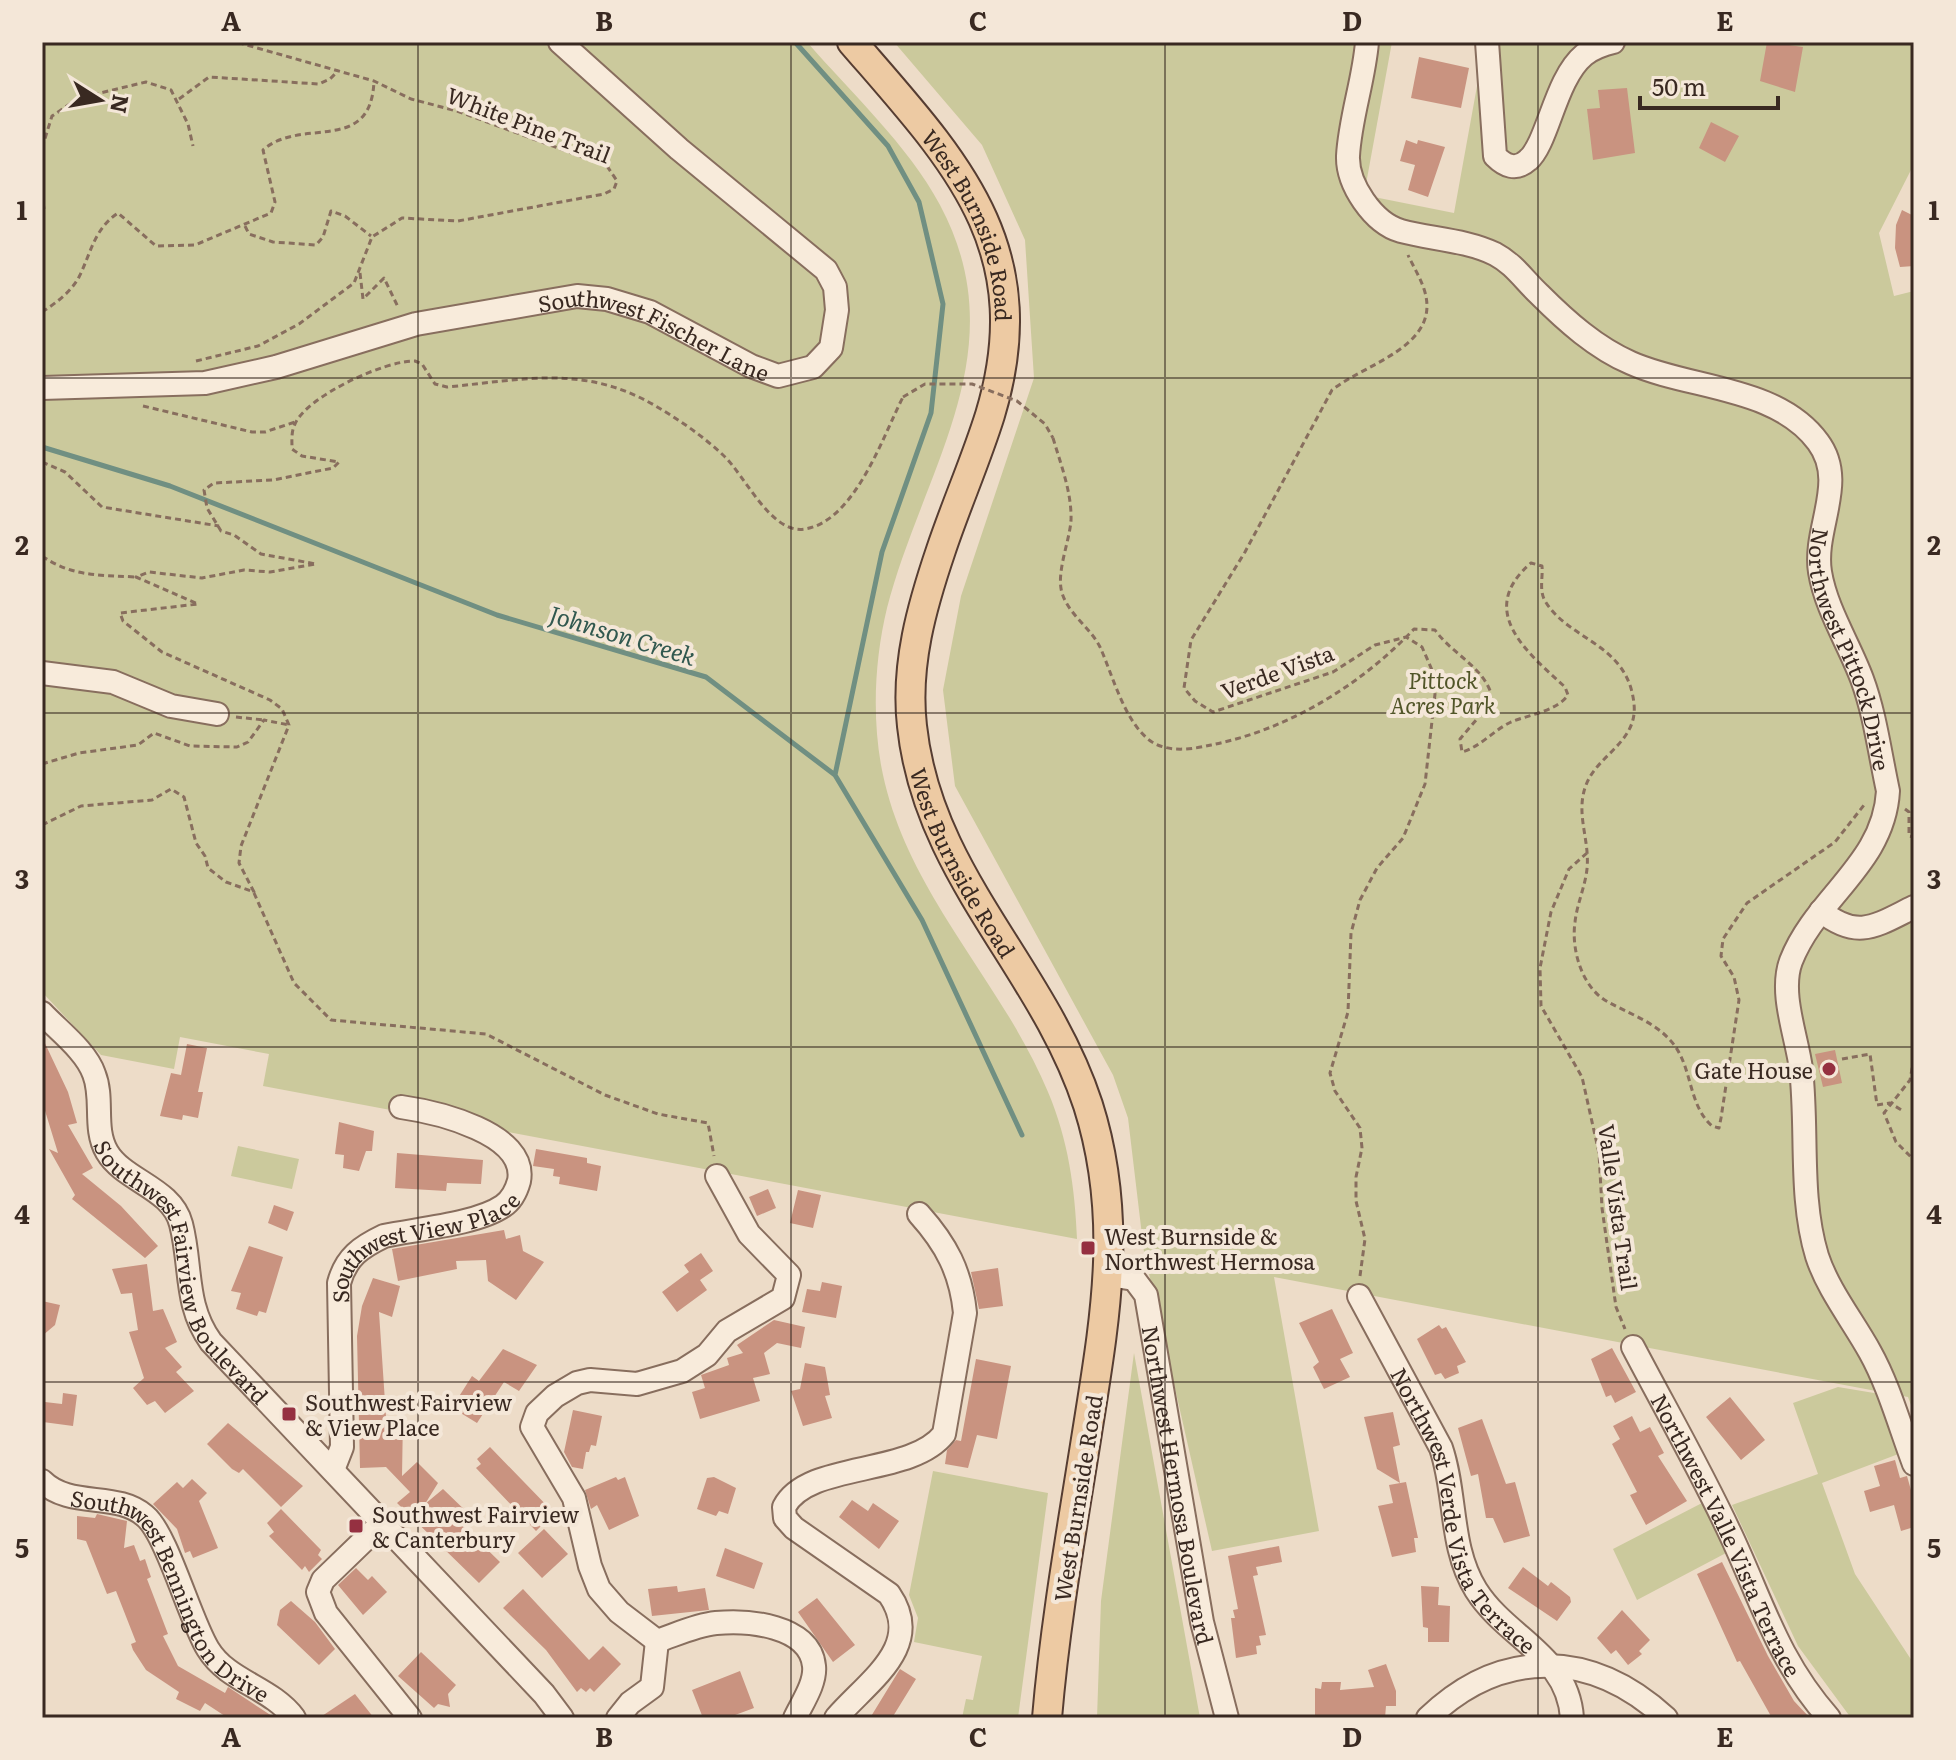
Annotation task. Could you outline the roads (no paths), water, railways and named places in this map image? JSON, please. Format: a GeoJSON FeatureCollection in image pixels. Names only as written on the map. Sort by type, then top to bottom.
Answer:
{"type":"FeatureCollection","features":[{"type":"Feature","properties":{"kind":"main road","name":"West Burnside Road"},"geometry":{"type":"LineString","coordinates":[[852,42],[957,167],[978,204],[996,248],[1004,310],[1001,370],[990,416],[922,612],[912,670],[911,720],[921,784],[948,853],[1044,1011],[1087,1102],[1109,1193],[1109,1275],[1047,1718]]}},
{"type":"Feature","properties":{"kind":"street","name":"Southwest Fischer Lane"},"geometry":{"type":"LineString","coordinates":[[42,388],[205,383],[241,377],[407,326],[577,296],[607,299],[650,312],[768,374],[800,372],[822,360],[831,348],[837,310],[835,287],[815,257],[679,149],[560,42]]}},
{"type":"Feature","properties":{"kind":"street","name":"Northwest Pittock Drive"},"geometry":{"type":"LineString","coordinates":[[1367,42],[1348,159],[1368,206],[1381,221],[1398,230],[1492,253],[1512,264],[1538,294],[1604,349],[1650,371],[1769,407],[1807,430],[1823,449],[1830,470],[1830,487],[1820,546],[1820,572],[1863,683],[1888,791],[1885,818],[1872,850],[1821,911],[1791,960],[1788,981],[1803,1095],[1810,1219],[1821,1266],[1872,1355],[1911,1457]]}},
{"type":"Feature","properties":{"kind":"street"},"geometry":{"type":"LineString","coordinates":[[1487,42],[1495,156],[1504,165],[1516,167],[1528,161],[1536,150],[1551,108],[1574,66],[1585,53],[1613,42]]}},
{"type":"Feature","properties":{"kind":"street"},"geometry":{"type":"LineString","coordinates":[[42,673],[113,682],[171,706],[217,714]]}},
{"type":"Feature","properties":{"kind":"street"},"geometry":{"type":"LineString","coordinates":[[1821,911],[1835,922],[1868,929],[1914,907]]}},
{"type":"Feature","properties":{"kind":"street","name":"Southwest Fairview Boulevard"},"geometry":{"type":"LineString","coordinates":[[42,1013],[94,1072],[100,1129],[108,1154],[162,1197],[178,1216],[189,1295],[199,1324],[236,1370],[544,1694],[562,1718]]}},
{"type":"Feature","properties":{"kind":"street","name":"Southwest View Place"},"geometry":{"type":"LineString","coordinates":[[333,1470],[342,1447],[339,1283],[348,1260],[367,1244],[384,1236],[500,1209],[516,1192],[519,1179],[516,1156],[502,1143],[478,1129],[401,1107]]}},
{"type":"Feature","properties":{"kind":"street"},"geometry":{"type":"LineString","coordinates":[[657,1641],[619,1612],[599,1589],[590,1566],[574,1498],[534,1434],[532,1422],[555,1396],[577,1383],[590,1380],[637,1384],[682,1371],[707,1355],[727,1331],[783,1298],[789,1275],[749,1234],[717,1176]]}},
{"type":"Feature","properties":{"kind":"street"},"geometry":{"type":"LineString","coordinates":[[836,1718],[894,1653],[902,1638],[900,1609],[889,1594],[794,1528],[785,1518],[784,1507],[801,1487],[925,1449],[944,1434],[965,1313],[963,1293],[958,1272],[940,1238],[919,1214]]}},
{"type":"Feature","properties":{"kind":"street","name":"Northwest Hermosa Boulevard"},"geometry":{"type":"LineString","coordinates":[[1109,1275],[1134,1279],[1146,1295],[1202,1622],[1227,1718]]}},
{"type":"Feature","properties":{"kind":"street","name":"Northwest Verde Vista Terrace"},"geometry":{"type":"LineString","coordinates":[[1359,1296],[1441,1448],[1450,1475],[1454,1528],[1464,1566],[1474,1586],[1490,1611],[1553,1665],[1568,1692],[1572,1718]]}},
{"type":"Feature","properties":{"kind":"street","name":"Northwest Valle Vista Terrace"},"geometry":{"type":"LineString","coordinates":[[1633,1347],[1730,1532],[1757,1602],[1788,1664],[1829,1718]]}},
{"type":"Feature","properties":{"kind":"street","name":"Southwest Bennington Drive"},"geometry":{"type":"LineString","coordinates":[[42,1481],[60,1495],[122,1506],[148,1518],[208,1649],[224,1667],[261,1688],[294,1718]]}},
{"type":"Feature","properties":{"kind":"street"},"geometry":{"type":"LineString","coordinates":[[381,1524],[323,1580],[319,1600],[410,1718]]}},
{"type":"Feature","properties":{"kind":"street"},"geometry":{"type":"LineString","coordinates":[[657,1641],[714,1623],[746,1623],[794,1635],[808,1649],[814,1667],[795,1718]]}},
{"type":"Feature","properties":{"kind":"street"},"geometry":{"type":"LineString","coordinates":[[618,1718],[630,1703],[652,1687],[657,1641]]}},
{"type":"Feature","properties":{"kind":"street"},"geometry":{"type":"LineString","coordinates":[[1428,1718],[1477,1680],[1512,1669],[1553,1665],[1611,1678],[1639,1695],[1666,1718]]}},
{"type":"Feature","properties":{"kind":"waterway"},"geometry":{"type":"LineString","coordinates":[[795,42],[888,146],[919,202],[943,304],[931,413],[882,552],[835,775]]}},
{"type":"Feature","properties":{"kind":"waterway","name":"Johnson Creek"},"geometry":{"type":"LineString","coordinates":[[42,447],[170,486],[497,615],[706,677],[835,775],[922,920],[1022,1135]]}},
{"type":"Feature","properties":{"kind":"place","name":"Gate House"},"geometry":{"type":"Point","coordinates":[1829,1069]}},
{"type":"Feature","properties":{"kind":"place","name":"West Burnside & Northwest Hermosa"},"geometry":{"type":"Point","coordinates":[1088,1248]}},
{"type":"Feature","properties":{"kind":"place","name":"Southwest Fairview & View Place"},"geometry":{"type":"Point","coordinates":[289,1414]}},
{"type":"Feature","properties":{"kind":"place","name":"Southwest Fairview & Canterbury"},"geometry":{"type":"Point","coordinates":[356,1526]}},
{"type":"Feature","properties":{"kind":"park label","name":"Pittock Acres Park"},"geometry":{"type":"Point","coordinates":[1443,692]}}]}
